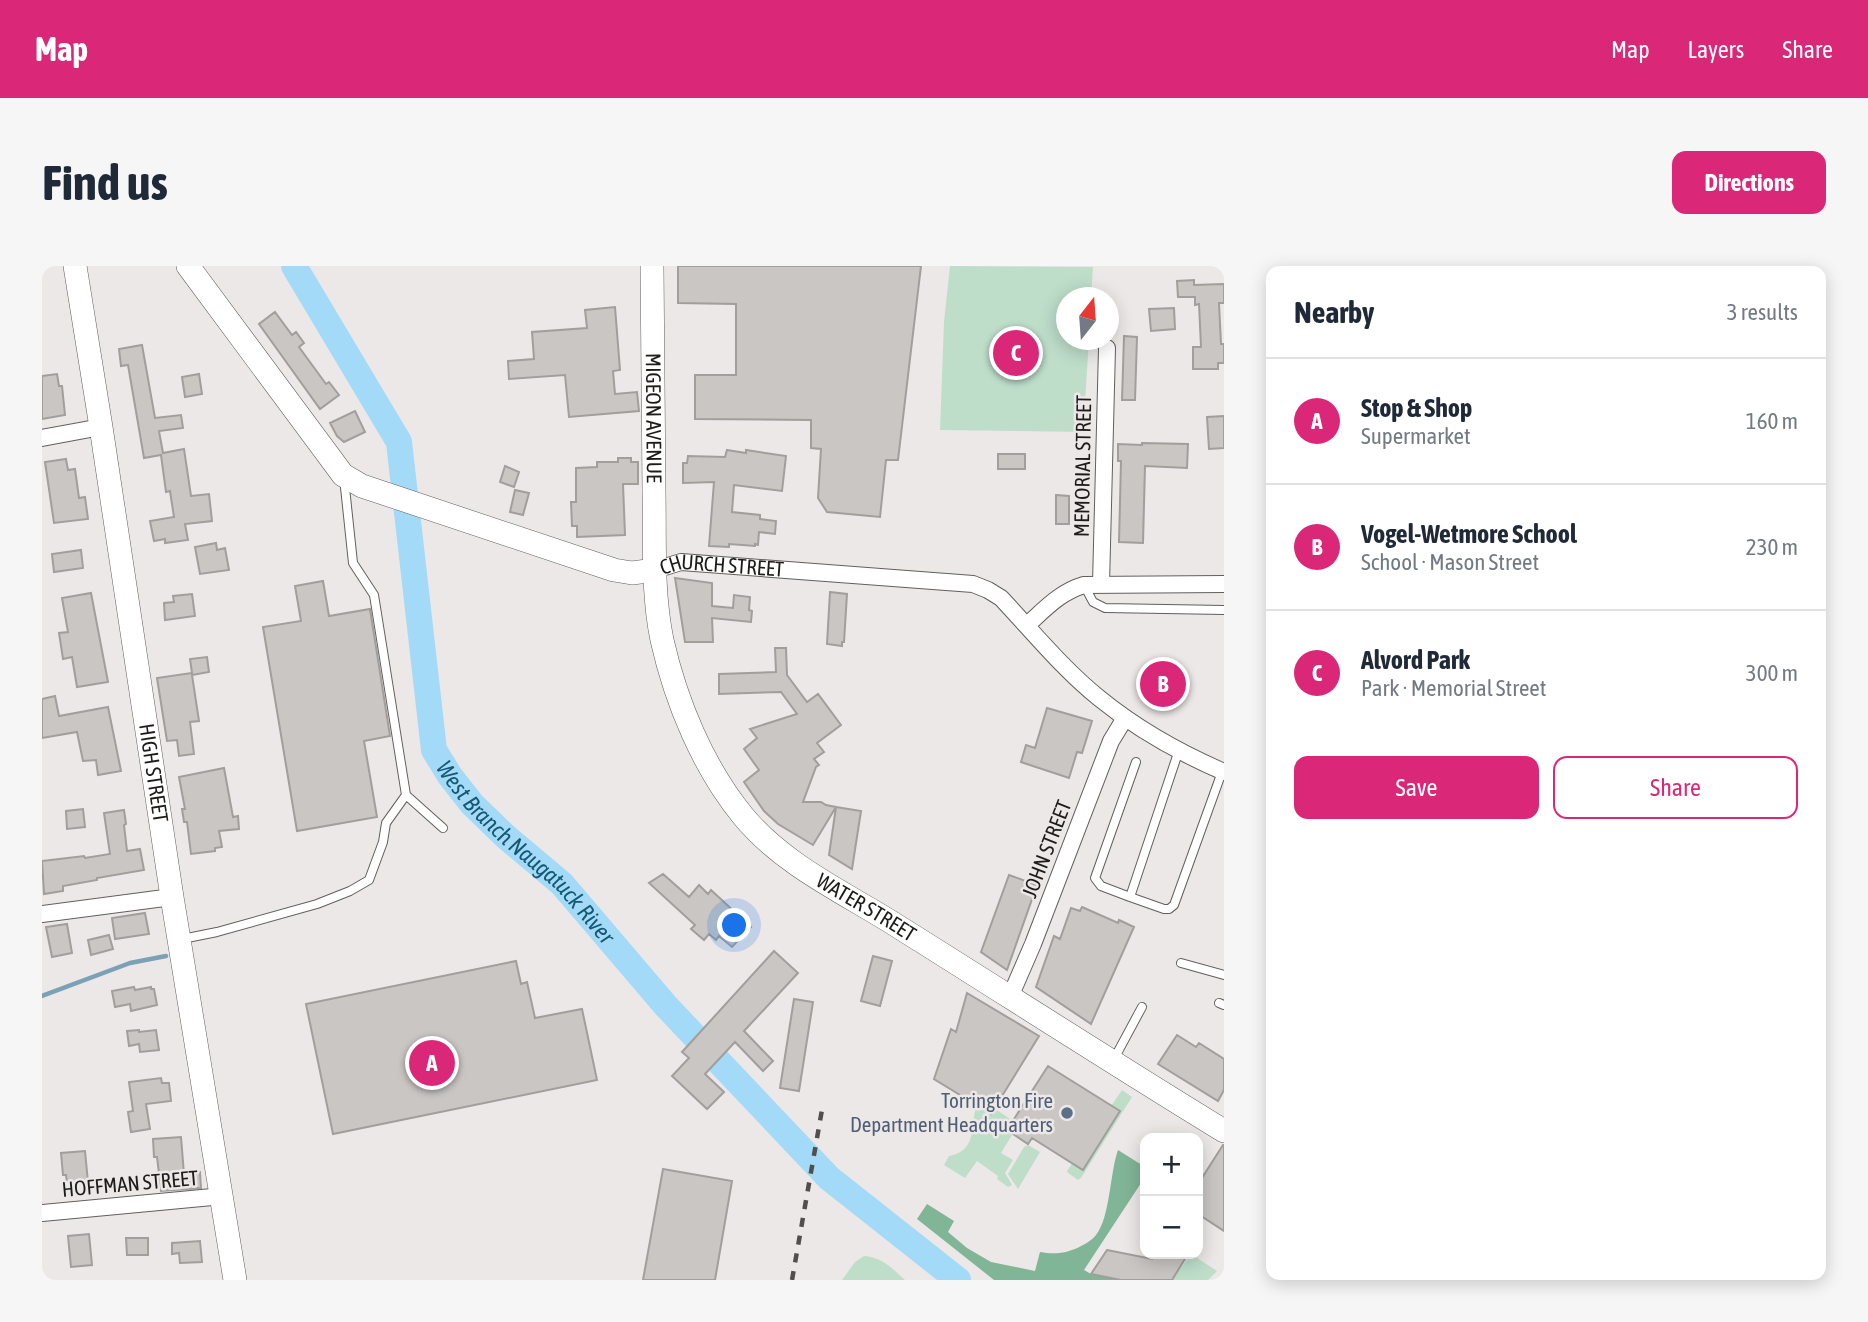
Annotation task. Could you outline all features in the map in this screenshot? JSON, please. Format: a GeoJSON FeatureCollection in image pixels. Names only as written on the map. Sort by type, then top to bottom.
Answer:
{"type":"FeatureCollection","features":[{"type":"Feature","properties":{"kind":"street","name":"HIGH STREET"},"geometry":{"type":"LineString","coordinates":[[75,266],[172,897],[235,1280]]}},
{"type":"Feature","properties":{"kind":"street"},"geometry":{"type":"LineString","coordinates":[[188,266],[352,481]]}},
{"type":"Feature","properties":{"kind":"street","name":"MIGEON AVENUE"},"geometry":{"type":"LineString","coordinates":[[652,266],[655,569]]}},
{"type":"Feature","properties":{"kind":"street","name":"MEMORIAL STREET"},"geometry":{"type":"LineString","coordinates":[[1101,584],[1107,350]]}},
{"type":"Feature","properties":{"kind":"street"},"geometry":{"type":"LineString","coordinates":[[42,438],[101,427]]}},
{"type":"Feature","properties":{"kind":"street","name":"CHURCH STREET"},"geometry":{"type":"LineString","coordinates":[[352,481],[614,570],[632,573],[681,562],[973,584],[1001,598],[1082,683],[1125,718],[1179,750],[1223,769]]}},
{"type":"Feature","properties":{"kind":"street","name":"WATER STREET"},"geometry":{"type":"LineString","coordinates":[[655,569],[662,638],[672,677],[696,740],[743,816],[756,831],[801,869],[896,925],[1224,1131]]}},
{"type":"Feature","properties":{"kind":"street"},"geometry":{"type":"LineString","coordinates":[[1027,625],[1059,596],[1084,585],[1224,584]]}},
{"type":"Feature","properties":{"kind":"street","name":"JOHN STREET"},"geometry":{"type":"LineString","coordinates":[[1010,998],[1034,944],[1111,741],[1125,718]]}},
{"type":"Feature","properties":{"kind":"street"},"geometry":{"type":"LineString","coordinates":[[42,914],[172,897]]}},
{"type":"Feature","properties":{"kind":"street","name":"HOFFMAN STREET"},"geometry":{"type":"LineString","coordinates":[[42,1213],[223,1196]]}},
{"type":"Feature","properties":{"kind":"lane"},"geometry":{"type":"LineString","coordinates":[[352,481],[353,563],[374,594],[406,795],[443,828]]}},
{"type":"Feature","properties":{"kind":"lane"},"geometry":{"type":"LineString","coordinates":[[1084,585],[1093,602],[1105,608],[1224,610]]}},
{"type":"Feature","properties":{"kind":"lane"},"geometry":{"type":"LineString","coordinates":[[1130,897],[1179,750]]}},
{"type":"Feature","properties":{"kind":"lane"},"geometry":{"type":"LineString","coordinates":[[1136,762],[1096,878],[1101,886],[1164,909],[1174,905],[1223,769]]}},
{"type":"Feature","properties":{"kind":"lane"},"geometry":{"type":"LineString","coordinates":[[179,939],[217,932],[317,904],[369,880],[383,842],[386,823],[406,795]]}},
{"type":"Feature","properties":{"kind":"lane"},"geometry":{"type":"LineString","coordinates":[[1181,963],[1224,975]]}},
{"type":"Feature","properties":{"kind":"lane"},"geometry":{"type":"LineString","coordinates":[[1112,1062],[1142,1007]]}},
{"type":"Feature","properties":{"kind":"green space"},"geometry":{"type":"Polygon","coordinates":[[[950,266],[1093,267],[1092,287],[1056,287],[1056,350],[1088,350],[1083,432],[940,430],[944,322],[950,266]]]}},
{"type":"Feature","properties":{"kind":"green space"},"geometry":{"type":"Polygon","coordinates":[[[1122,1090],[1132,1097],[1078,1180],[1067,1171],[1122,1090]]]}},
{"type":"Feature","properties":{"kind":"green space"},"geometry":{"type":"Polygon","coordinates":[[[977,1105],[994,1108],[1013,1121],[1007,1130],[1012,1135],[1001,1153],[1013,1160],[1005,1173],[1012,1185],[1008,1187],[977,1161],[965,1178],[944,1165],[949,1156],[958,1153],[969,1142],[977,1105]]]}},
{"type":"Feature","properties":{"kind":"green space"},"geometry":{"type":"Polygon","coordinates":[[[1028,1145],[1040,1152],[1018,1189],[1008,1174],[1024,1147],[1028,1145]]]}},
{"type":"Feature","properties":{"kind":"green space"},"geometry":{"type":"Polygon","coordinates":[[[1118,1150],[1140,1164],[1140,1185],[1084,1270],[1121,1280],[994,1280],[917,1219],[927,1204],[954,1221],[948,1232],[967,1248],[991,1262],[1035,1271],[1040,1252],[1067,1252],[1085,1244],[1096,1235],[1107,1206],[1118,1150]]]}},
{"type":"Feature","properties":{"kind":"green space"},"geometry":{"type":"Polygon","coordinates":[[[864,1256],[882,1261],[905,1280],[842,1280],[855,1262],[864,1256]]]}},
{"type":"Feature","properties":{"kind":"green space"},"geometry":{"type":"Polygon","coordinates":[[[1187,1259],[1199,1259],[1217,1271],[1208,1280],[1172,1280],[1187,1259]]]}},
{"type":"Feature","properties":{"kind":"building"},"geometry":{"type":"Polygon","coordinates":[[[678,266],[921,266],[898,460],[886,460],[880,517],[827,512],[818,498],[821,449],[811,448],[811,420],[695,419],[695,375],[736,375],[736,304],[678,303],[678,266]]]}},
{"type":"Feature","properties":{"kind":"building"},"geometry":{"type":"Polygon","coordinates":[[[1194,280],[1194,285],[1224,284],[1224,303],[1219,303],[1224,363],[1218,363],[1218,369],[1193,369],[1193,347],[1201,347],[1199,304],[1195,305],[1195,297],[1178,297],[1177,281],[1194,280]]]}},
{"type":"Feature","properties":{"kind":"building"},"geometry":{"type":"Polygon","coordinates":[[[615,307],[620,370],[613,371],[615,394],[637,392],[639,411],[569,417],[565,375],[509,379],[508,361],[534,359],[532,332],[587,328],[585,310],[615,307]]]}},
{"type":"Feature","properties":{"kind":"building"},"geometry":{"type":"Polygon","coordinates":[[[1174,308],[1175,329],[1151,331],[1149,309],[1174,308]]]}},
{"type":"Feature","properties":{"kind":"building"},"geometry":{"type":"Polygon","coordinates":[[[275,312],[292,335],[296,332],[304,343],[299,347],[326,384],[329,382],[339,395],[320,409],[259,324],[275,312]]]}},
{"type":"Feature","properties":{"kind":"building"},"geometry":{"type":"Polygon","coordinates":[[[1124,336],[1137,337],[1135,400],[1122,400],[1124,336]]]}},
{"type":"Feature","properties":{"kind":"building"},"geometry":{"type":"Polygon","coordinates":[[[142,345],[155,418],[181,415],[183,428],[159,431],[163,453],[184,449],[191,496],[209,494],[212,521],[185,524],[188,540],[165,543],[165,539],[154,541],[150,521],[174,517],[170,491],[166,492],[161,455],[144,458],[128,365],[121,366],[119,349],[142,345]]]}},
{"type":"Feature","properties":{"kind":"building"},"geometry":{"type":"Polygon","coordinates":[[[57,374],[59,386],[62,386],[65,415],[42,419],[42,376],[57,374]]]}},
{"type":"Feature","properties":{"kind":"building"},"geometry":{"type":"Polygon","coordinates":[[[199,374],[202,394],[185,397],[182,377],[199,374]]]}},
{"type":"Feature","properties":{"kind":"building"},"geometry":{"type":"Polygon","coordinates":[[[355,411],[365,432],[344,442],[330,423],[355,411]]]}},
{"type":"Feature","properties":{"kind":"building"},"geometry":{"type":"Polygon","coordinates":[[[1224,416],[1224,448],[1209,449],[1207,417],[1224,416]]]}},
{"type":"Feature","properties":{"kind":"building"},"geometry":{"type":"Polygon","coordinates":[[[1118,444],[1188,444],[1187,468],[1145,466],[1143,543],[1119,542],[1121,461],[1118,461],[1118,444]]]}},
{"type":"Feature","properties":{"kind":"building"},"geometry":{"type":"Polygon","coordinates":[[[727,450],[786,456],[782,491],[734,485],[732,512],[760,515],[760,519],[776,521],[775,534],[759,532],[758,545],[755,546],[709,546],[714,482],[683,483],[683,463],[687,463],[688,456],[725,457],[727,450]]]}},
{"type":"Feature","properties":{"kind":"building"},"geometry":{"type":"Polygon","coordinates":[[[998,454],[1025,454],[1025,469],[998,469],[998,454]]]}},
{"type":"Feature","properties":{"kind":"building"},"geometry":{"type":"Polygon","coordinates":[[[618,458],[631,458],[631,462],[638,462],[638,484],[623,484],[625,535],[577,537],[577,526],[572,526],[571,502],[576,502],[576,468],[597,467],[597,462],[618,462],[618,458]]]}},
{"type":"Feature","properties":{"kind":"building"},"geometry":{"type":"Polygon","coordinates":[[[66,459],[68,470],[75,469],[79,498],[85,497],[88,519],[54,523],[45,462],[66,459]]]}},
{"type":"Feature","properties":{"kind":"building"},"geometry":{"type":"Polygon","coordinates":[[[505,466],[519,472],[514,487],[500,482],[505,466]]]}},
{"type":"Feature","properties":{"kind":"building"},"geometry":{"type":"Polygon","coordinates":[[[515,490],[529,493],[523,515],[510,512],[515,490]]]}},
{"type":"Feature","properties":{"kind":"building"},"geometry":{"type":"Polygon","coordinates":[[[1056,495],[1069,496],[1069,524],[1056,524],[1056,495]]]}},
{"type":"Feature","properties":{"kind":"building"},"geometry":{"type":"Polygon","coordinates":[[[216,543],[217,550],[225,548],[229,570],[200,574],[195,547],[216,543]]]}},
{"type":"Feature","properties":{"kind":"building"},"geometry":{"type":"Polygon","coordinates":[[[81,550],[83,568],[54,572],[52,554],[81,550]]]}},
{"type":"Feature","properties":{"kind":"building"},"geometry":{"type":"Polygon","coordinates":[[[675,578],[712,583],[712,606],[733,608],[734,595],[750,597],[751,622],[712,618],[713,642],[685,642],[675,578]]]}},
{"type":"Feature","properties":{"kind":"building"},"geometry":{"type":"Polygon","coordinates":[[[323,581],[329,616],[370,609],[390,736],[364,741],[377,817],[297,831],[263,627],[301,621],[295,586],[323,581]]]}},
{"type":"Feature","properties":{"kind":"building"},"geometry":{"type":"Polygon","coordinates":[[[830,592],[847,594],[842,646],[827,644],[830,592]]]}},
{"type":"Feature","properties":{"kind":"building"},"geometry":{"type":"Polygon","coordinates":[[[91,593],[108,682],[77,687],[72,657],[63,659],[59,633],[68,632],[62,598],[91,593]]]}},
{"type":"Feature","properties":{"kind":"building"},"geometry":{"type":"Polygon","coordinates":[[[192,594],[195,616],[165,620],[164,603],[174,602],[173,596],[192,594]]]}},
{"type":"Feature","properties":{"kind":"building"},"geometry":{"type":"Polygon","coordinates":[[[775,648],[786,648],[787,675],[807,702],[818,694],[841,725],[817,743],[824,752],[814,759],[819,765],[803,802],[821,802],[836,807],[813,845],[778,824],[764,811],[744,782],[759,770],[744,749],[757,738],[750,729],[797,714],[781,692],[719,694],[719,674],[776,672],[775,648]]]}},
{"type":"Feature","properties":{"kind":"building"},"geometry":{"type":"Polygon","coordinates":[[[207,657],[209,672],[192,675],[199,721],[190,722],[194,754],[179,756],[177,740],[167,741],[157,678],[192,673],[190,659],[207,657]]]}},
{"type":"Feature","properties":{"kind":"building"},"geometry":{"type":"Polygon","coordinates":[[[55,696],[59,716],[108,707],[121,771],[98,775],[96,760],[83,761],[77,732],[42,738],[42,699],[55,696]]]}},
{"type":"Feature","properties":{"kind":"building"},"geometry":{"type":"Polygon","coordinates":[[[1047,708],[1092,721],[1082,753],[1077,752],[1069,778],[1021,762],[1026,745],[1035,748],[1047,708]]]}},
{"type":"Feature","properties":{"kind":"building"},"geometry":{"type":"Polygon","coordinates":[[[224,768],[233,817],[238,816],[239,829],[219,831],[222,847],[215,848],[215,851],[191,854],[179,777],[224,768]]]}},
{"type":"Feature","properties":{"kind":"building"},"geometry":{"type":"Polygon","coordinates":[[[836,807],[861,811],[852,869],[829,855],[836,807]]]}},
{"type":"Feature","properties":{"kind":"building"},"geometry":{"type":"Polygon","coordinates":[[[83,809],[85,827],[67,829],[66,811],[83,809]]]}},
{"type":"Feature","properties":{"kind":"building"},"geometry":{"type":"Polygon","coordinates":[[[124,810],[127,851],[140,849],[144,870],[63,886],[63,891],[44,894],[42,861],[110,854],[104,813],[124,810]]]}},
{"type":"Feature","properties":{"kind":"building"},"geometry":{"type":"Polygon","coordinates":[[[663,874],[689,897],[699,885],[708,894],[711,890],[751,927],[732,947],[719,936],[716,940],[709,934],[704,940],[691,929],[695,925],[649,883],[663,874]]]}},
{"type":"Feature","properties":{"kind":"building"},"geometry":{"type":"Polygon","coordinates":[[[1009,875],[1037,885],[1007,970],[981,952],[1009,875]]]}},
{"type":"Feature","properties":{"kind":"building"},"geometry":{"type":"Polygon","coordinates":[[[1082,907],[1134,927],[1091,1024],[1036,987],[1054,936],[1060,939],[1071,908],[1080,911],[1082,907]]]}},
{"type":"Feature","properties":{"kind":"building"},"geometry":{"type":"Polygon","coordinates":[[[145,913],[149,934],[115,939],[112,918],[145,913]]]}},
{"type":"Feature","properties":{"kind":"building"},"geometry":{"type":"Polygon","coordinates":[[[67,924],[72,953],[52,957],[46,927],[67,924]]]}},
{"type":"Feature","properties":{"kind":"building"},"geometry":{"type":"Polygon","coordinates":[[[109,935],[113,949],[91,955],[88,940],[109,935]]]}},
{"type":"Feature","properties":{"kind":"building"},"geometry":{"type":"Polygon","coordinates":[[[774,951],[798,973],[744,1031],[773,1061],[763,1071],[735,1042],[705,1074],[724,1092],[707,1109],[672,1076],[689,1058],[682,1052],[774,951]]]}},
{"type":"Feature","properties":{"kind":"building"},"geometry":{"type":"Polygon","coordinates":[[[873,956],[892,961],[880,1006],[861,1001],[873,956]]]}},
{"type":"Feature","properties":{"kind":"building"},"geometry":{"type":"Polygon","coordinates":[[[516,961],[521,984],[527,982],[535,1018],[582,1009],[597,1080],[333,1134],[306,1004],[516,961]]]}},
{"type":"Feature","properties":{"kind":"building"},"geometry":{"type":"Polygon","coordinates":[[[134,987],[135,990],[151,987],[154,989],[157,1005],[131,1011],[130,1004],[115,1007],[112,991],[134,987]]]}},
{"type":"Feature","properties":{"kind":"building"},"geometry":{"type":"Polygon","coordinates":[[[967,993],[1039,1036],[991,1114],[934,1079],[951,1029],[956,1032],[967,993]]]}},
{"type":"Feature","properties":{"kind":"building"},"geometry":{"type":"Polygon","coordinates":[[[794,999],[813,1002],[799,1091],[780,1088],[794,999]]]}},
{"type":"Feature","properties":{"kind":"building"},"geometry":{"type":"Polygon","coordinates":[[[156,1030],[159,1050],[140,1052],[139,1044],[129,1046],[127,1031],[156,1030]]]}},
{"type":"Feature","properties":{"kind":"building"},"geometry":{"type":"Polygon","coordinates":[[[1177,1035],[1196,1047],[1199,1043],[1224,1059],[1224,1090],[1218,1101],[1158,1064],[1177,1035]]]}},
{"type":"Feature","properties":{"kind":"building"},"geometry":{"type":"Polygon","coordinates":[[[1048,1066],[1120,1111],[1083,1170],[1032,1138],[1028,1144],[1007,1130],[1048,1066]]]}},
{"type":"Feature","properties":{"kind":"building"},"geometry":{"type":"Polygon","coordinates":[[[161,1078],[162,1083],[169,1083],[171,1101],[146,1104],[150,1129],[131,1132],[128,1112],[133,1111],[129,1082],[161,1078]]]}},
{"type":"Feature","properties":{"kind":"building"},"geometry":{"type":"Polygon","coordinates":[[[181,1137],[184,1174],[200,1172],[201,1188],[161,1191],[153,1139],[181,1137]]]}},
{"type":"Feature","properties":{"kind":"building"},"geometry":{"type":"Polygon","coordinates":[[[1224,1145],[1224,1231],[1203,1217],[1203,1176],[1224,1145]]]}},
{"type":"Feature","properties":{"kind":"building"},"geometry":{"type":"Polygon","coordinates":[[[85,1151],[88,1182],[67,1184],[66,1175],[63,1175],[61,1153],[85,1151]]]}},
{"type":"Feature","properties":{"kind":"building"},"geometry":{"type":"Polygon","coordinates":[[[663,1169],[732,1181],[715,1280],[643,1280],[663,1169]]]}},
{"type":"Feature","properties":{"kind":"building"},"geometry":{"type":"Polygon","coordinates":[[[89,1234],[92,1265],[71,1267],[68,1236],[89,1234]]]}},
{"type":"Feature","properties":{"kind":"building"},"geometry":{"type":"Polygon","coordinates":[[[126,1238],[148,1238],[148,1255],[127,1255],[126,1238]]]}},
{"type":"Feature","properties":{"kind":"building"},"geometry":{"type":"Polygon","coordinates":[[[200,1241],[202,1262],[180,1263],[179,1253],[172,1254],[172,1243],[200,1241]]]}},
{"type":"Feature","properties":{"kind":"building"},"geometry":{"type":"Polygon","coordinates":[[[1107,1250],[1140,1257],[1140,1259],[1185,1259],[1172,1280],[1121,1280],[1091,1274],[1107,1250]]]}},
{"type":"Feature","properties":{"kind":"waterway","name":"West Branch Naugatuck River"},"geometry":{"type":"LineString","coordinates":[[294,266],[399,442],[434,750],[450,776],[472,804],[505,836],[562,884],[666,1006],[829,1178],[958,1280]]}},
{"type":"Feature","properties":{"kind":"waterway"},"geometry":{"type":"LineString","coordinates":[[42,996],[130,963],[166,956]]}},
{"type":"Feature","properties":{"kind":"railway"},"geometry":{"type":"LineString","coordinates":[[792,1280],[823,1104]]}},
{"type":"Feature","properties":{"kind":"place","name":"Alvord Park"},"geometry":{"type":"Point","coordinates":[1016,353]}},
{"type":"Feature","properties":{"kind":"place","name":"Vogel-Wetmore School"},"geometry":{"type":"Point","coordinates":[1163,684]}},
{"type":"Feature","properties":{"kind":"place","name":"Stop & Shop"},"geometry":{"type":"Point","coordinates":[432,1063]}},
{"type":"Feature","properties":{"kind":"place","name":"Torrington Fire Department Headquarters"},"geometry":{"type":"Point","coordinates":[1067,1113]}}]}
